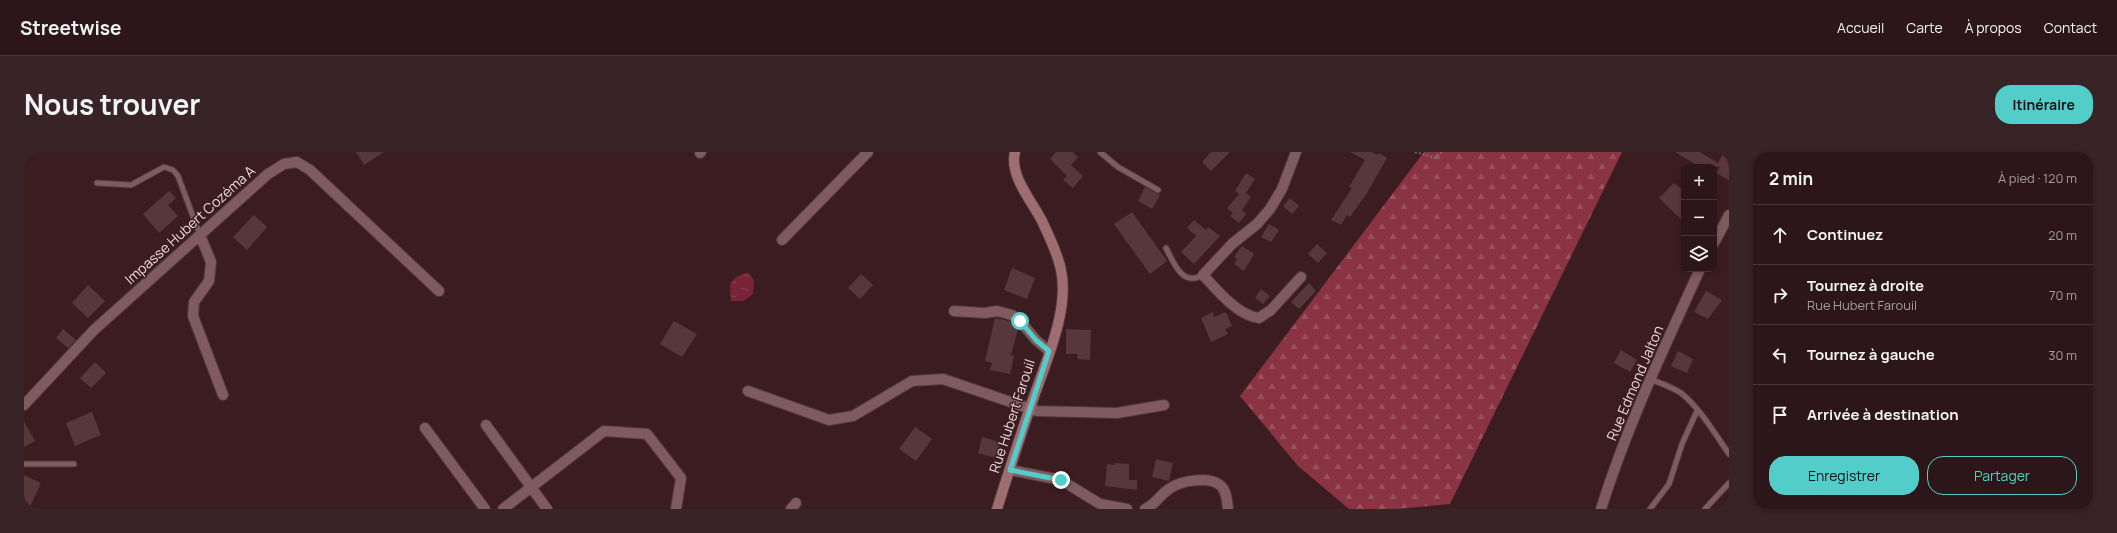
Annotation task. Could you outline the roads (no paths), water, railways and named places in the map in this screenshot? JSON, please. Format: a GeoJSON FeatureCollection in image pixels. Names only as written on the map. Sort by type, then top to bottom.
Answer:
{"type":"FeatureCollection","features":[{"type":"Feature","properties":{"kind":"street"},"geometry":{"type":"LineString","coordinates":[[782,240],[868,152]]}},
{"type":"Feature","properties":{"kind":"street"},"geometry":{"type":"LineString","coordinates":[[1296,152],[1282,189],[1270,208],[1257,224],[1232,244],[1203,274],[1214,287],[1239,309],[1252,317],[1259,318],[1271,310],[1301,277]]}},
{"type":"Feature","properties":{"kind":"street","name":"Rue Hubert Farouil"},"geometry":{"type":"LineString","coordinates":[[997,509],[1049,351],[1061,310],[1063,293],[1061,269],[1042,222],[1023,189],[1015,168],[1014,153]]}},
{"type":"Feature","properties":{"kind":"street","name":"Impasse Hubert Cozéma A"},"geometry":{"type":"LineString","coordinates":[[24,404],[94,330],[268,174],[284,164],[297,162],[310,170],[439,291]]}},
{"type":"Feature","properties":{"kind":"street"},"geometry":{"type":"LineString","coordinates":[[1717,237],[1729,215]]}},
{"type":"Feature","properties":{"kind":"street"},"geometry":{"type":"LineString","coordinates":[[200,235],[211,262],[209,281],[194,302],[193,316],[223,395]]}},
{"type":"Feature","properties":{"kind":"street","name":"Rue Edmond Jalton"},"geometry":{"type":"LineString","coordinates":[[1601,509],[1610,480],[1650,379],[1699,272]]}},
{"type":"Feature","properties":{"kind":"street"},"geometry":{"type":"LineString","coordinates":[[954,311],[985,313],[997,311],[1012,315],[1020,321],[1036,340],[1049,351]]}},
{"type":"Feature","properties":{"kind":"street"},"geometry":{"type":"LineString","coordinates":[[748,391],[830,420],[853,416],[912,381],[943,379],[971,387],[1029,410],[1068,413],[1117,413],[1164,405]]}},
{"type":"Feature","properties":{"kind":"street"},"geometry":{"type":"LineString","coordinates":[[486,425],[547,509]]}},
{"type":"Feature","properties":{"kind":"street"},"geometry":{"type":"LineString","coordinates":[[425,428],[485,509]]}},
{"type":"Feature","properties":{"kind":"street"},"geometry":{"type":"LineString","coordinates":[[503,509],[604,431],[647,434],[681,478],[676,509]]}},
{"type":"Feature","properties":{"kind":"street"},"geometry":{"type":"LineString","coordinates":[[1010,470],[1061,480],[1100,504],[1127,509]]}},
{"type":"Feature","properties":{"kind":"street"},"geometry":{"type":"LineString","coordinates":[[1145,509],[1169,489],[1193,480],[1211,480],[1221,486],[1226,494],[1228,509]]}},
{"type":"Feature","properties":{"kind":"lane"},"geometry":{"type":"LineString","coordinates":[[1100,152],[1118,167],[1158,190]]}},
{"type":"Feature","properties":{"kind":"lane"},"geometry":{"type":"LineString","coordinates":[[97,183],[131,185],[164,167],[173,170],[178,176],[200,235]]}},
{"type":"Feature","properties":{"kind":"lane"},"geometry":{"type":"LineString","coordinates":[[1166,248],[1178,272],[1184,276],[1198,278],[1203,274]]}},
{"type":"Feature","properties":{"kind":"lane"},"geometry":{"type":"LineString","coordinates":[[1650,379],[1680,393],[1709,425],[1729,454]]}},
{"type":"Feature","properties":{"kind":"lane"},"geometry":{"type":"LineString","coordinates":[[1650,509],[1668,484],[1682,444],[1697,411]]}},
{"type":"Feature","properties":{"kind":"lane"},"geometry":{"type":"LineString","coordinates":[[24,464],[74,464]]}},
{"type":"Feature","properties":{"kind":"lane"},"geometry":{"type":"LineString","coordinates":[[1705,509],[1729,483]]}},
{"type":"Feature","properties":{"kind":"water"},"geometry":{"type":"Polygon","coordinates":[[[746,273],[750,274],[754,281],[753,294],[744,301],[731,301],[730,284],[736,277],[746,273]]]}}]}
